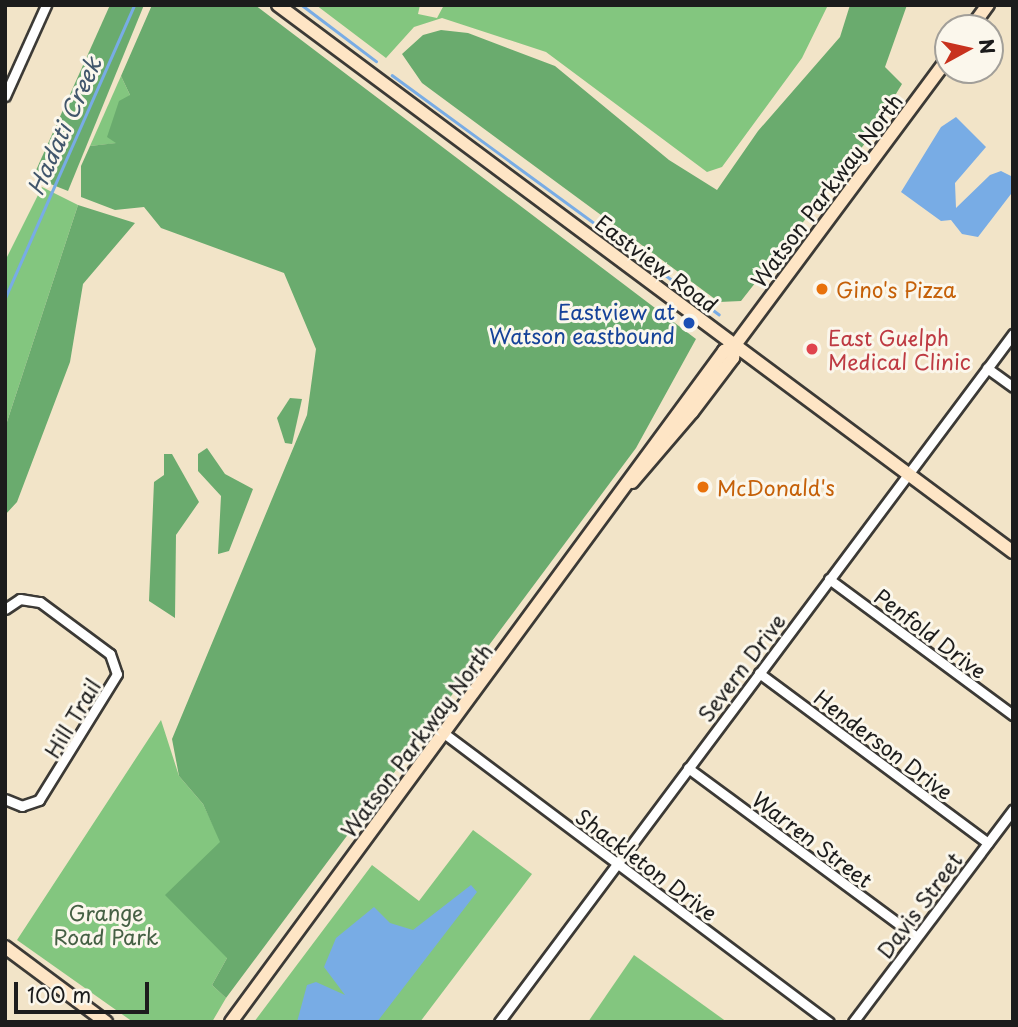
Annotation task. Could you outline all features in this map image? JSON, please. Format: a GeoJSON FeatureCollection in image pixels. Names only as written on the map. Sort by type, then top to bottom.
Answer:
{"type":"FeatureCollection","features":[{"type":"Feature","properties":{"kind":"main road","name":"Eastview Road"},"geometry":{"type":"LineString","coordinates":[[278,5],[1013,552]]}},
{"type":"Feature","properties":{"kind":"main road","name":"Watson Parkway North"},"geometry":{"type":"LineString","coordinates":[[231,1022],[632,482],[716,362],[735,345],[934,77]]}},
{"type":"Feature","properties":{"kind":"main road"},"geometry":{"type":"LineString","coordinates":[[5,947],[106,1022]]}},
{"type":"Feature","properties":{"kind":"street"},"geometry":{"type":"LineString","coordinates":[[5,96],[46,5]]}},
{"type":"Feature","properties":{"kind":"street","name":"Severn Drive"},"geometry":{"type":"LineString","coordinates":[[499,1022],[1013,334]]}},
{"type":"Feature","properties":{"kind":"street"},"geometry":{"type":"LineString","coordinates":[[987,368],[1013,387]]}},
{"type":"Feature","properties":{"kind":"street","name":"Penfold Drive"},"geometry":{"type":"LineString","coordinates":[[829,579],[1013,715]]}},
{"type":"Feature","properties":{"kind":"street","name":"Hill Trail"},"geometry":{"type":"LineString","coordinates":[[5,608],[20,599],[40,602],[110,654],[117,674],[39,800],[22,806],[5,799]]}},
{"type":"Feature","properties":{"kind":"street","name":"Henderson Drive"},"geometry":{"type":"LineString","coordinates":[[759,673],[988,843]]}},
{"type":"Feature","properties":{"kind":"street","name":"Shackleton Drive"},"geometry":{"type":"LineString","coordinates":[[445,734],[829,1022]]}},
{"type":"Feature","properties":{"kind":"street","name":"Warren Street"},"geometry":{"type":"LineString","coordinates":[[688,768],[916,937]]}},
{"type":"Feature","properties":{"kind":"street","name":"Davis Street"},"geometry":{"type":"LineString","coordinates":[[853,1022],[1013,810]]}},
{"type":"Feature","properties":{"kind":"green space"},"geometry":{"type":"Polygon","coordinates":[[[110,5],[144,5],[68,191],[33,177],[110,5]]]}},
{"type":"Feature","properties":{"kind":"green space"},"geometry":{"type":"Polygon","coordinates":[[[152,5],[255,5],[696,339],[636,448],[226,998],[212,985],[227,958],[165,895],[220,842],[203,804],[179,776],[172,739],[307,415],[316,349],[284,273],[161,228],[144,207],[115,210],[81,197],[81,166],[90,146],[116,143],[107,137],[119,101],[130,95],[121,76],[152,5]]]}},
{"type":"Feature","properties":{"kind":"green space"},"geometry":{"type":"Polygon","coordinates":[[[316,5],[420,5],[418,14],[437,18],[444,5],[828,5],[802,58],[722,167],[707,172],[546,52],[442,18],[414,27],[386,58],[316,5]]]}},
{"type":"Feature","properties":{"kind":"green space"},"geometry":{"type":"Polygon","coordinates":[[[850,5],[907,5],[885,67],[902,84],[870,137],[741,301],[719,302],[422,83],[402,54],[423,35],[441,30],[468,33],[555,66],[669,160],[717,190],[758,131],[840,37],[850,5]]]}},
{"type":"Feature","properties":{"kind":"green space"},"geometry":{"type":"Polygon","coordinates":[[[121,76],[130,95],[118,143],[90,146],[121,76]]]}},
{"type":"Feature","properties":{"kind":"green space"},"geometry":{"type":"Polygon","coordinates":[[[42,187],[78,205],[5,428],[5,261],[42,187]]]}},
{"type":"Feature","properties":{"kind":"green space"},"geometry":{"type":"Polygon","coordinates":[[[78,205],[135,223],[83,284],[70,362],[17,502],[5,515],[5,428],[78,205]]]}},
{"type":"Feature","properties":{"kind":"green space"},"geometry":{"type":"Polygon","coordinates":[[[290,398],[302,399],[292,444],[285,443],[277,418],[290,398]]]}},
{"type":"Feature","properties":{"kind":"green space"},"geometry":{"type":"Polygon","coordinates":[[[207,448],[225,474],[253,489],[229,551],[218,554],[221,496],[198,471],[198,454],[207,448]]]}},
{"type":"Feature","properties":{"kind":"green space"},"geometry":{"type":"Polygon","coordinates":[[[164,454],[172,454],[199,502],[176,535],[175,618],[149,601],[154,482],[164,475],[164,454]]]}},
{"type":"Feature","properties":{"kind":"green space","name":"Grange Road Park"},"geometry":{"type":"Polygon","coordinates":[[[161,720],[179,776],[203,804],[221,842],[227,958],[212,985],[226,998],[212,1022],[133,1022],[17,940],[161,720]]]}},
{"type":"Feature","properties":{"kind":"green space"},"geometry":{"type":"Polygon","coordinates":[[[473,830],[532,874],[420,1022],[254,1022],[372,865],[419,901],[473,830]]]}},
{"type":"Feature","properties":{"kind":"green space"},"geometry":{"type":"Polygon","coordinates":[[[634,955],[727,1022],[588,1022],[634,955]]]}},
{"type":"Feature","properties":{"kind":"water"},"geometry":{"type":"Polygon","coordinates":[[[956,117],[986,147],[955,183],[956,208],[990,175],[1001,171],[1013,177],[1011,194],[978,237],[962,234],[951,220],[941,221],[901,192],[941,127],[956,117]]]}},
{"type":"Feature","properties":{"kind":"water"},"geometry":{"type":"Polygon","coordinates":[[[471,885],[477,892],[377,1022],[297,1022],[307,985],[316,982],[345,995],[324,967],[336,938],[374,907],[390,923],[413,930],[471,885]]]}},
{"type":"Feature","properties":{"kind":"waterway","name":"Hadati Creek"},"geometry":{"type":"LineString","coordinates":[[5,298],[134,5]]}},
{"type":"Feature","properties":{"kind":"waterway"},"geometry":{"type":"LineString","coordinates":[[302,5],[376,61]]}},
{"type":"Feature","properties":{"kind":"waterway"},"geometry":{"type":"LineString","coordinates":[[392,75],[719,314]]}},
{"type":"Feature","properties":{"kind":"place","name":"Gino's Pizza"},"geometry":{"type":"Point","coordinates":[822,289]}},
{"type":"Feature","properties":{"kind":"place","name":"Eastview at Watson eastbound"},"geometry":{"type":"Point","coordinates":[689,323]}},
{"type":"Feature","properties":{"kind":"place","name":"East Guelph Medical Clinic"},"geometry":{"type":"Point","coordinates":[812,349]}},
{"type":"Feature","properties":{"kind":"place","name":"McDonald's"},"geometry":{"type":"Point","coordinates":[703,487]}}]}
